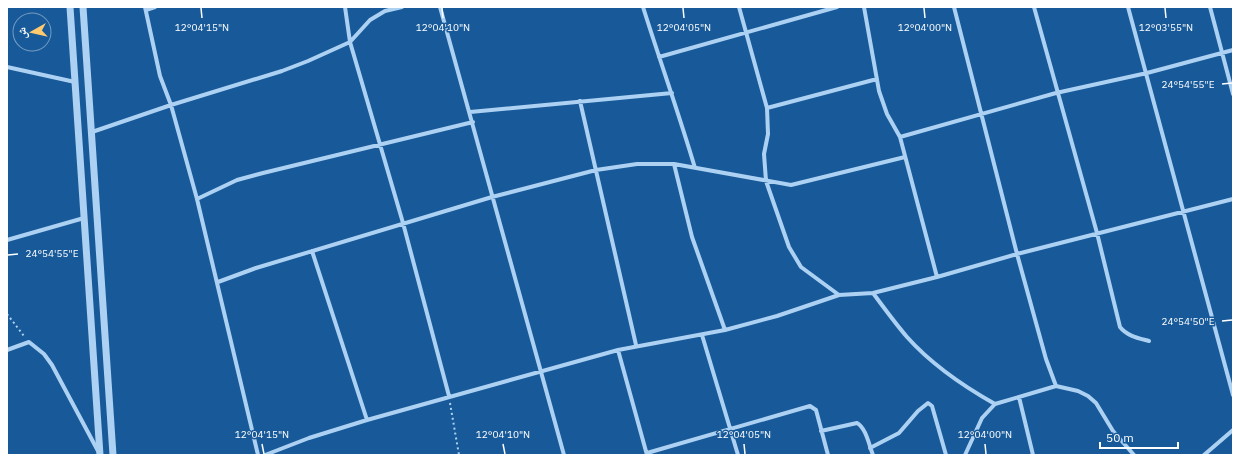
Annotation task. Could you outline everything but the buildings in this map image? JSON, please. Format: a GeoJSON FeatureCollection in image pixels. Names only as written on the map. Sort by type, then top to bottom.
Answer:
{"type":"FeatureCollection","features":[{"type":"Feature","properties":{"kind":"street"},"geometry":{"type":"LineString","coordinates":[[70,7],[100,455]]}},
{"type":"Feature","properties":{"kind":"street"},"geometry":{"type":"LineString","coordinates":[[83,7],[113,455]]}},
{"type":"Feature","properties":{"kind":"street"},"geometry":{"type":"LineString","coordinates":[[155,7],[145,9],[160,76],[171,105],[197,199],[258,455]]}},
{"type":"Feature","properties":{"kind":"street"},"geometry":{"type":"LineString","coordinates":[[345,7],[350,42],[381,144],[449,396]]}},
{"type":"Feature","properties":{"kind":"street"},"geometry":{"type":"LineString","coordinates":[[92,132],[171,105],[282,71],[350,42],[370,20],[385,12],[402,7]]}},
{"type":"Feature","properties":{"kind":"street"},"geometry":{"type":"LineString","coordinates":[[440,7],[564,455]]}},
{"type":"Feature","properties":{"kind":"street"},"geometry":{"type":"LineString","coordinates":[[643,7],[685,131],[695,168]]}},
{"type":"Feature","properties":{"kind":"street"},"geometry":{"type":"LineString","coordinates":[[739,7],[767,108],[768,134],[764,154],[766,180],[794,258],[806,271],[840,295]]}},
{"type":"Feature","properties":{"kind":"street"},"geometry":{"type":"LineString","coordinates":[[659,57],[745,31],[837,7]]}},
{"type":"Feature","properties":{"kind":"street"},"geometry":{"type":"LineString","coordinates":[[864,7],[879,91],[887,114],[900,137],[937,278]]}},
{"type":"Feature","properties":{"kind":"street"},"geometry":{"type":"LineString","coordinates":[[954,7],[1017,254],[1046,359],[1056,386]]}},
{"type":"Feature","properties":{"kind":"street"},"geometry":{"type":"LineString","coordinates":[[1034,7],[1056,93],[1097,233],[1120,327],[1128,335],[1149,341]]}},
{"type":"Feature","properties":{"kind":"street"},"geometry":{"type":"LineString","coordinates":[[1128,7],[1233,395]]}},
{"type":"Feature","properties":{"kind":"street"},"geometry":{"type":"LineString","coordinates":[[1210,7],[1233,94]]}},
{"type":"Feature","properties":{"kind":"street"},"geometry":{"type":"LineString","coordinates":[[72,35],[85,34]]}},
{"type":"Feature","properties":{"kind":"street"},"geometry":{"type":"LineString","coordinates":[[900,137],[1056,93],[1146,73],[1233,50]]}},
{"type":"Feature","properties":{"kind":"street"},"geometry":{"type":"LineString","coordinates":[[7,67],[76,82]]}},
{"type":"Feature","properties":{"kind":"street"},"geometry":{"type":"LineString","coordinates":[[767,108],[877,79]]}},
{"type":"Feature","properties":{"kind":"street"},"geometry":{"type":"LineString","coordinates":[[470,112],[580,101],[638,98],[672,93]]}},
{"type":"Feature","properties":{"kind":"street"},"geometry":{"type":"LineString","coordinates":[[580,101],[636,345]]}},
{"type":"Feature","properties":{"kind":"street"},"geometry":{"type":"LineString","coordinates":[[197,199],[237,180],[473,122]]}},
{"type":"Feature","properties":{"kind":"street"},"geometry":{"type":"LineString","coordinates":[[218,282],[256,268],[403,223],[492,197],[596,170],[637,164],[674,164],[766,180],[784,185],[798,184],[905,157]]}},
{"type":"Feature","properties":{"kind":"street"},"geometry":{"type":"LineString","coordinates":[[674,164],[692,236],[725,330]]}},
{"type":"Feature","properties":{"kind":"street"},"geometry":{"type":"LineString","coordinates":[[265,455],[309,438],[367,420],[636,345],[725,330],[777,316],[840,295],[873,293],[937,278],[1017,254],[1233,199]]}},
{"type":"Feature","properties":{"kind":"street"},"geometry":{"type":"LineString","coordinates":[[7,240],[84,218]]}},
{"type":"Feature","properties":{"kind":"street"},"geometry":{"type":"LineString","coordinates":[[312,251],[367,420]]}},
{"type":"Feature","properties":{"kind":"street"},"geometry":{"type":"LineString","coordinates":[[873,293],[906,336],[920,351],[968,389],[996,404]]}},
{"type":"Feature","properties":{"kind":"street"},"geometry":{"type":"LineString","coordinates":[[702,335],[738,455]]}},
{"type":"Feature","properties":{"kind":"street"},"geometry":{"type":"LineString","coordinates":[[7,350],[29,342],[44,354],[52,365],[100,455]]}},
{"type":"Feature","properties":{"kind":"street"},"geometry":{"type":"LineString","coordinates":[[618,350],[647,454],[730,428],[810,406],[814,407],[816,410],[828,455]]}},
{"type":"Feature","properties":{"kind":"street"},"geometry":{"type":"LineString","coordinates":[[965,455],[982,418],[996,404],[1056,386],[1078,391],[1088,396],[1096,403],[1113,431],[1134,455]]}},
{"type":"Feature","properties":{"kind":"street"},"geometry":{"type":"LineString","coordinates":[[1019,397],[1033,455]]}},
{"type":"Feature","properties":{"kind":"street"},"geometry":{"type":"LineString","coordinates":[[870,448],[899,433],[918,411],[928,403],[932,406],[946,455]]}},
{"type":"Feature","properties":{"kind":"street"},"geometry":{"type":"LineString","coordinates":[[822,431],[857,423],[861,425],[873,455]]}},
{"type":"Feature","properties":{"kind":"street"},"geometry":{"type":"LineString","coordinates":[[1204,455],[1214,449],[1233,430]]}},
{"type":"Feature","properties":{"kind":"street"},"geometry":{"type":"LineString","coordinates":[[1214,449],[1214,455]]}},
{"type":"Feature","properties":{"kind":"path"},"geometry":{"type":"LineString","coordinates":[[7,314],[29,342]]}},
{"type":"Feature","properties":{"kind":"path"},"geometry":{"type":"LineString","coordinates":[[449,396],[459,455]]}}]}
